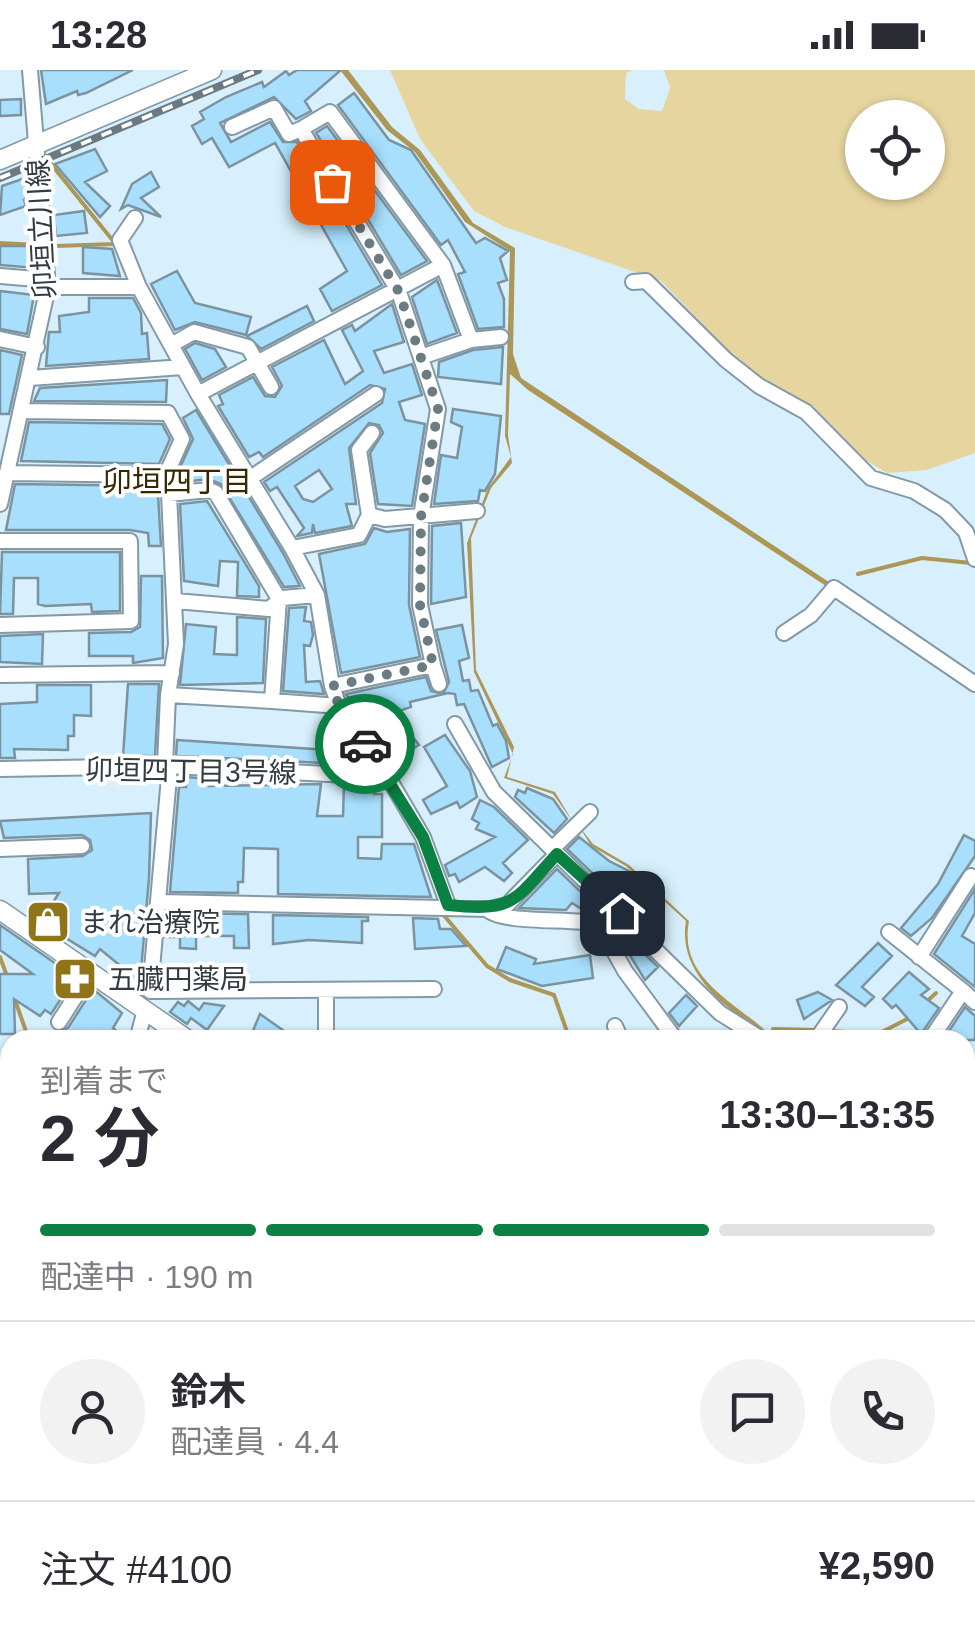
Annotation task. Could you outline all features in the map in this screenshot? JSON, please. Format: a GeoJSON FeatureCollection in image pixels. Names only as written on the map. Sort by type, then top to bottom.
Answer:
{"type":"FeatureCollection","features":[{"type":"Feature","properties":{"kind":"main road"},"geometry":{"type":"LineString","coordinates":[[0,160],[212,70]]}},
{"type":"Feature","properties":{"kind":"main road"},"geometry":{"type":"LineString","coordinates":[[0,910],[174,1030]]}},
{"type":"Feature","properties":{"kind":"street","name":"卯垣立川線"},"geometry":{"type":"LineString","coordinates":[[0,504],[48,283],[30,70]]}},
{"type":"Feature","properties":{"kind":"street"},"geometry":{"type":"LineString","coordinates":[[232,128],[274,108],[289,134],[330,112],[443,266],[470,340]]}},
{"type":"Feature","properties":{"kind":"street"},"geometry":{"type":"LineString","coordinates":[[301,130],[399,292],[438,409],[421,517],[420,605],[439,684]]}},
{"type":"Feature","properties":{"kind":"street"},"geometry":{"type":"LineString","coordinates":[[135,218],[120,240],[139,287],[317,596],[339,706],[423,837],[448,905]]}},
{"type":"Feature","properties":{"kind":"street"},"geometry":{"type":"LineString","coordinates":[[198,394],[443,266]]}},
{"type":"Feature","properties":{"kind":"street"},"geometry":{"type":"LineString","coordinates":[[0,276],[48,283],[139,287]]}},
{"type":"Feature","properties":{"kind":"street"},"geometry":{"type":"LineString","coordinates":[[633,282],[646,282],[758,386],[806,412],[871,478],[914,491],[945,510],[966,532],[975,559]]}},
{"type":"Feature","properties":{"kind":"street"},"geometry":{"type":"LineString","coordinates":[[171,344],[194,332],[248,347],[270,387]]}},
{"type":"Feature","properties":{"kind":"street"},"geometry":{"type":"LineString","coordinates":[[420,357],[470,340],[501,336]]}},
{"type":"Feature","properties":{"kind":"street"},"geometry":{"type":"LineString","coordinates":[[0,339],[37,347]]}},
{"type":"Feature","properties":{"kind":"street"},"geometry":{"type":"LineString","coordinates":[[30,378],[184,367]]}},
{"type":"Feature","properties":{"kind":"street"},"geometry":{"type":"LineString","coordinates":[[248,479],[376,394]]}},
{"type":"Feature","properties":{"kind":"street"},"geometry":{"type":"LineString","coordinates":[[22,412],[168,413],[182,439],[166,475],[176,601],[160,902],[150,992],[434,990]]}},
{"type":"Feature","properties":{"kind":"street"},"geometry":{"type":"LineString","coordinates":[[0,425],[18,428]]}},
{"type":"Feature","properties":{"kind":"street"},"geometry":{"type":"LineString","coordinates":[[292,548],[360,536],[369,515],[359,450],[372,433]]}},
{"type":"Feature","properties":{"kind":"street"},"geometry":{"type":"LineString","coordinates":[[7,472],[166,475]]}},
{"type":"Feature","properties":{"kind":"street"},"geometry":{"type":"LineString","coordinates":[[168,494],[216,493],[278,600],[272,701]]}},
{"type":"Feature","properties":{"kind":"street"},"geometry":{"type":"LineString","coordinates":[[369,515],[385,519],[477,511]]}},
{"type":"Feature","properties":{"kind":"street"},"geometry":{"type":"LineString","coordinates":[[0,541],[130,541],[131,621],[0,625]]}},
{"type":"Feature","properties":{"kind":"street"},"geometry":{"type":"LineString","coordinates":[[784,633],[811,615],[834,588],[975,684]]}},
{"type":"Feature","properties":{"kind":"street"},"geometry":{"type":"LineString","coordinates":[[176,601],[269,609],[278,600],[317,596]]}},
{"type":"Feature","properties":{"kind":"street"},"geometry":{"type":"LineString","coordinates":[[332,686],[433,665]]}},
{"type":"Feature","properties":{"kind":"street"},"geometry":{"type":"LineString","coordinates":[[0,674],[172,673]]}},
{"type":"Feature","properties":{"kind":"street"},"geometry":{"type":"LineString","coordinates":[[168,695],[339,706]]}},
{"type":"Feature","properties":{"kind":"street"},"geometry":{"type":"LineString","coordinates":[[455,724],[494,792],[720,1012],[748,1030]]}},
{"type":"Feature","properties":{"kind":"street","name":"卯垣四丁目3号線"},"geometry":{"type":"LineString","coordinates":[[0,770],[167,766],[388,777]]}},
{"type":"Feature","properties":{"kind":"street"},"geometry":{"type":"LineString","coordinates":[[160,902],[448,905],[486,909],[507,905],[590,812]]}},
{"type":"Feature","properties":{"kind":"street"},"geometry":{"type":"LineString","coordinates":[[0,849],[82,846]]}},
{"type":"Feature","properties":{"kind":"street"},"geometry":{"type":"LineString","coordinates":[[920,956],[971,876]]}},
{"type":"Feature","properties":{"kind":"street"},"geometry":{"type":"LineString","coordinates":[[486,909],[502,918],[550,917],[605,928]]}},
{"type":"Feature","properties":{"kind":"street"},"geometry":{"type":"LineString","coordinates":[[605,928],[622,913]]}},
{"type":"Feature","properties":{"kind":"street"},"geometry":{"type":"LineString","coordinates":[[605,928],[625,971],[669,1030]]}},
{"type":"Feature","properties":{"kind":"street"},"geometry":{"type":"LineString","coordinates":[[890,932],[969,996],[939,1030]]}},
{"type":"Feature","properties":{"kind":"street"},"geometry":{"type":"LineString","coordinates":[[60,1022],[91,972]]}},
{"type":"Feature","properties":{"kind":"street"},"geometry":{"type":"LineString","coordinates":[[326,990],[326,1030]]}},
{"type":"Feature","properties":{"kind":"street"},"geometry":{"type":"LineString","coordinates":[[823,1030],[839,1006]]}},
{"type":"Feature","properties":{"kind":"street"},"geometry":{"type":"LineString","coordinates":[[139,1030],[145,1010]]}},
{"type":"Feature","properties":{"kind":"shaded area"},"geometry":{"type":"Polygon","coordinates":[[[340,70],[348,70],[392,127],[420,150],[473,223],[515,248],[513,354],[521,378],[832,584],[829,588],[528,390],[510,374],[508,435],[512,463],[491,488],[471,538],[476,670],[514,747],[513,753],[474,672],[467,543],[488,488],[511,457],[505,436],[510,251],[465,222],[415,152],[387,130],[340,70]]]}},
{"type":"Feature","properties":{"kind":"shaded area"},"geometry":{"type":"Polygon","coordinates":[[[390,70],[634,70],[626,73],[625,99],[639,109],[662,111],[670,88],[664,70],[975,70],[975,453],[927,470],[887,473],[847,449],[818,416],[746,369],[661,281],[505,227],[474,211],[420,139],[390,70]]]}},
{"type":"Feature","properties":{"kind":"shaded area"},"geometry":{"type":"Polygon","coordinates":[[[511,758],[507,777],[555,792],[573,822],[553,794],[504,778],[511,758]]]}},
{"type":"Feature","properties":{"kind":"shaded area"},"geometry":{"type":"Polygon","coordinates":[[[579,826],[593,844],[629,865],[689,921],[688,941],[700,973],[765,1030],[720,1001],[707,987],[689,956],[686,921],[626,866],[591,846],[579,826]]]}},
{"type":"Feature","properties":{"kind":"building"},"geometry":{"type":"Polygon","coordinates":[[[41,70],[133,70],[86,93],[78,95],[77,91],[46,104],[41,70]]]}},
{"type":"Feature","properties":{"kind":"building"},"geometry":{"type":"Polygon","coordinates":[[[297,70],[341,70],[305,101],[311,111],[296,119],[274,97],[220,123],[231,142],[270,122],[283,142],[297,142],[382,285],[332,311],[320,289],[347,271],[275,143],[229,167],[212,138],[202,144],[192,126],[204,119],[200,112],[226,97],[262,82],[264,87],[286,71],[289,75],[297,70]]]}},
{"type":"Feature","properties":{"kind":"building"},"geometry":{"type":"Polygon","coordinates":[[[354,93],[389,140],[411,150],[476,243],[485,238],[508,251],[500,258],[507,280],[498,283],[504,299],[504,327],[478,329],[458,274],[465,272],[448,240],[441,245],[338,105],[354,93]]]}},
{"type":"Feature","properties":{"kind":"building"},"geometry":{"type":"Polygon","coordinates":[[[21,99],[21,115],[0,116],[0,100],[21,99]]]}},
{"type":"Feature","properties":{"kind":"building"},"geometry":{"type":"Polygon","coordinates":[[[327,126],[427,261],[401,275],[345,181],[354,175],[341,157],[334,161],[316,133],[327,126]]]}},
{"type":"Feature","properties":{"kind":"building"},"geometry":{"type":"Polygon","coordinates":[[[95,149],[107,171],[85,182],[110,206],[100,217],[55,164],[95,149]]]}},
{"type":"Feature","properties":{"kind":"building"},"geometry":{"type":"Polygon","coordinates":[[[151,172],[159,187],[141,198],[161,217],[128,205],[121,209],[132,184],[151,172]]]}},
{"type":"Feature","properties":{"kind":"building"},"geometry":{"type":"Polygon","coordinates":[[[25,178],[29,191],[29,198],[24,200],[26,206],[0,215],[2,186],[25,178]]]}},
{"type":"Feature","properties":{"kind":"building"},"geometry":{"type":"Polygon","coordinates":[[[84,211],[87,233],[56,236],[54,215],[84,211]]]}},
{"type":"Feature","properties":{"kind":"building"},"geometry":{"type":"Polygon","coordinates":[[[0,246],[34,246],[36,268],[0,265],[0,246]]]}},
{"type":"Feature","properties":{"kind":"building"},"geometry":{"type":"Polygon","coordinates":[[[83,247],[112,249],[120,276],[83,273],[83,247]]]}},
{"type":"Feature","properties":{"kind":"building"},"geometry":{"type":"Polygon","coordinates":[[[177,271],[195,303],[251,317],[246,335],[195,322],[175,330],[151,284],[177,271]]]}},
{"type":"Feature","properties":{"kind":"building"},"geometry":{"type":"Polygon","coordinates":[[[437,280],[457,333],[427,344],[412,297],[437,280]]]}},
{"type":"Feature","properties":{"kind":"building"},"geometry":{"type":"Polygon","coordinates":[[[0,291],[34,295],[27,334],[0,329],[0,291]]]}},
{"type":"Feature","properties":{"kind":"building"},"geometry":{"type":"Polygon","coordinates":[[[89,298],[133,298],[141,313],[142,334],[147,333],[149,359],[46,366],[49,332],[60,332],[59,316],[89,312],[89,298]]]}},
{"type":"Feature","properties":{"kind":"building"},"geometry":{"type":"Polygon","coordinates":[[[392,304],[404,342],[374,351],[384,373],[412,364],[422,395],[399,402],[405,420],[425,424],[412,506],[378,504],[370,453],[383,433],[379,425],[369,423],[349,448],[356,504],[346,504],[352,526],[315,533],[313,524],[312,533],[297,536],[304,528],[277,487],[270,491],[264,482],[382,403],[385,389],[370,385],[263,457],[259,452],[249,457],[218,406],[223,404],[219,395],[253,377],[265,396],[275,397],[282,386],[272,367],[324,340],[345,384],[363,371],[342,330],[352,325],[355,331],[392,304]],[[319,470],[295,486],[303,499],[313,502],[332,489],[319,470]]]}},
{"type":"Feature","properties":{"kind":"building"},"geometry":{"type":"Polygon","coordinates":[[[307,306],[314,321],[261,349],[247,336],[307,306]]]}},
{"type":"Feature","properties":{"kind":"building"},"geometry":{"type":"Polygon","coordinates":[[[195,343],[215,349],[226,367],[202,380],[185,349],[195,343]]]}},
{"type":"Feature","properties":{"kind":"building"},"geometry":{"type":"Polygon","coordinates":[[[503,347],[501,384],[438,377],[439,362],[473,350],[503,347]]]}},
{"type":"Feature","properties":{"kind":"building"},"geometry":{"type":"Polygon","coordinates":[[[0,350],[22,355],[9,414],[0,414],[0,350]]]}},
{"type":"Feature","properties":{"kind":"building"},"geometry":{"type":"Polygon","coordinates":[[[167,380],[166,402],[34,401],[40,388],[167,380]]]}},
{"type":"Feature","properties":{"kind":"building"},"geometry":{"type":"Polygon","coordinates":[[[453,409],[501,416],[495,474],[485,491],[480,490],[478,501],[434,504],[441,455],[457,458],[462,427],[451,422],[453,409]]]}},
{"type":"Feature","properties":{"kind":"building"},"geometry":{"type":"Polygon","coordinates":[[[196,410],[300,586],[284,587],[221,484],[208,479],[173,483],[193,439],[183,418],[196,410]]]}},
{"type":"Feature","properties":{"kind":"building"},"geometry":{"type":"Polygon","coordinates":[[[29,422],[162,424],[170,439],[159,464],[21,461],[29,422]]]}},
{"type":"Feature","properties":{"kind":"building"},"geometry":{"type":"Polygon","coordinates":[[[15,484],[163,486],[158,494],[161,546],[149,546],[148,533],[130,530],[6,530],[15,484]]]}},
{"type":"Feature","properties":{"kind":"building"},"geometry":{"type":"Polygon","coordinates":[[[207,501],[259,586],[259,597],[237,596],[238,562],[220,561],[218,586],[184,581],[180,504],[207,501]]]}},
{"type":"Feature","properties":{"kind":"building"},"geometry":{"type":"Polygon","coordinates":[[[461,523],[466,597],[431,604],[432,526],[461,523]]]}},
{"type":"Feature","properties":{"kind":"building"},"geometry":{"type":"Polygon","coordinates":[[[374,528],[387,532],[410,529],[409,605],[420,657],[341,673],[319,554],[365,544],[374,528]]]}},
{"type":"Feature","properties":{"kind":"building"},"geometry":{"type":"Polygon","coordinates":[[[2,552],[120,552],[120,611],[92,612],[91,604],[38,604],[38,578],[14,578],[13,614],[0,614],[2,552]]]}},
{"type":"Feature","properties":{"kind":"building"},"geometry":{"type":"Polygon","coordinates":[[[141,576],[162,576],[163,658],[133,663],[133,656],[89,656],[89,633],[131,632],[140,627],[141,576]]]}},
{"type":"Feature","properties":{"kind":"building"},"geometry":{"type":"Polygon","coordinates":[[[306,607],[304,621],[311,622],[313,635],[310,646],[304,645],[306,682],[320,681],[324,694],[283,691],[289,608],[306,607]]]}},
{"type":"Feature","properties":{"kind":"building"},"geometry":{"type":"Polygon","coordinates":[[[237,617],[266,619],[263,683],[180,685],[186,624],[216,627],[214,654],[237,655],[237,617]]]}},
{"type":"Feature","properties":{"kind":"building"},"geometry":{"type":"Polygon","coordinates":[[[462,625],[469,658],[459,661],[463,681],[469,680],[471,691],[478,690],[493,726],[497,724],[506,741],[509,758],[492,767],[464,704],[457,705],[455,694],[448,693],[410,702],[411,707],[393,713],[419,745],[390,761],[346,694],[426,677],[431,691],[443,694],[449,682],[436,630],[462,625]]]}},
{"type":"Feature","properties":{"kind":"building"},"geometry":{"type":"Polygon","coordinates":[[[43,634],[42,664],[0,662],[0,636],[43,634]]]}},
{"type":"Feature","properties":{"kind":"building"},"geometry":{"type":"Polygon","coordinates":[[[128,684],[159,684],[155,756],[123,756],[128,684]]]}},
{"type":"Feature","properties":{"kind":"building"},"geometry":{"type":"Polygon","coordinates":[[[37,685],[91,685],[91,716],[74,715],[74,736],[68,736],[68,750],[14,749],[15,758],[0,758],[0,704],[37,702],[37,685]]]}},
{"type":"Feature","properties":{"kind":"building"},"geometry":{"type":"Polygon","coordinates":[[[445,735],[470,771],[477,797],[460,808],[457,802],[431,814],[423,800],[447,786],[424,747],[445,735]]]}},
{"type":"Feature","properties":{"kind":"building"},"geometry":{"type":"Polygon","coordinates":[[[177,740],[358,752],[367,765],[176,756],[177,740]]]}},
{"type":"Feature","properties":{"kind":"building"},"geometry":{"type":"Polygon","coordinates":[[[186,777],[209,779],[209,786],[321,784],[317,816],[343,816],[344,785],[374,787],[374,794],[382,794],[382,837],[358,837],[358,858],[381,859],[382,844],[414,844],[431,897],[278,894],[278,849],[244,848],[243,882],[238,882],[238,893],[170,892],[179,787],[186,787],[186,777]]]}},
{"type":"Feature","properties":{"kind":"building"},"geometry":{"type":"Polygon","coordinates":[[[527,788],[553,799],[567,819],[554,833],[515,797],[518,790],[525,793],[527,788]]]}},
{"type":"Feature","properties":{"kind":"building"},"geometry":{"type":"Polygon","coordinates":[[[480,800],[494,807],[528,840],[503,863],[512,873],[504,881],[485,867],[459,882],[455,874],[449,876],[445,865],[495,837],[476,829],[479,823],[472,819],[480,800]]]}},
{"type":"Feature","properties":{"kind":"building"},"geometry":{"type":"Polygon","coordinates":[[[151,813],[140,982],[100,949],[95,956],[40,922],[59,893],[29,894],[28,859],[83,856],[92,850],[90,840],[82,835],[4,838],[0,821],[151,813]]]}},
{"type":"Feature","properties":{"kind":"building"},"geometry":{"type":"Polygon","coordinates":[[[964,835],[975,841],[975,856],[932,918],[911,936],[901,928],[938,884],[964,835]]]}},
{"type":"Feature","properties":{"kind":"building"},"geometry":{"type":"Polygon","coordinates":[[[579,837],[629,871],[653,894],[633,912],[567,849],[579,837]]]}},
{"type":"Feature","properties":{"kind":"building"},"geometry":{"type":"Polygon","coordinates":[[[557,869],[584,895],[586,912],[572,903],[566,910],[519,908],[557,869]]]}},
{"type":"Feature","properties":{"kind":"building"},"geometry":{"type":"Polygon","coordinates":[[[975,889],[975,913],[962,936],[975,944],[975,987],[934,954],[975,889]]]}},
{"type":"Feature","properties":{"kind":"building"},"geometry":{"type":"Polygon","coordinates":[[[168,913],[248,914],[249,948],[234,948],[234,936],[196,936],[196,949],[180,948],[180,937],[165,937],[168,913]]]}},
{"type":"Feature","properties":{"kind":"building"},"geometry":{"type":"Polygon","coordinates":[[[273,915],[368,917],[368,921],[362,921],[362,943],[309,940],[273,944],[273,915]]]}},
{"type":"Feature","properties":{"kind":"building"},"geometry":{"type":"Polygon","coordinates":[[[413,918],[438,919],[440,929],[451,929],[466,946],[415,949],[413,918]]]}},
{"type":"Feature","properties":{"kind":"building"},"geometry":{"type":"Polygon","coordinates":[[[0,925],[75,977],[51,1014],[45,1010],[40,1016],[14,999],[15,1030],[0,1030],[0,974],[33,974],[0,950],[0,925]]]}},
{"type":"Feature","properties":{"kind":"building"},"geometry":{"type":"Polygon","coordinates":[[[620,930],[658,967],[645,980],[617,934],[620,930]]]}},
{"type":"Feature","properties":{"kind":"building"},"geometry":{"type":"Polygon","coordinates":[[[878,943],[892,956],[862,987],[874,997],[865,1006],[836,985],[878,943]]]}},
{"type":"Feature","properties":{"kind":"building"},"geometry":{"type":"Polygon","coordinates":[[[506,947],[536,959],[534,964],[590,955],[593,978],[542,986],[497,969],[506,947]]]}},
{"type":"Feature","properties":{"kind":"building"},"geometry":{"type":"Polygon","coordinates":[[[909,972],[929,989],[921,995],[939,1008],[924,1030],[918,1030],[896,1005],[892,1008],[883,999],[909,972]]]}},
{"type":"Feature","properties":{"kind":"building"},"geometry":{"type":"Polygon","coordinates":[[[93,989],[122,1013],[115,1030],[62,1030],[68,1028],[93,989]]]}},
{"type":"Feature","properties":{"kind":"building"},"geometry":{"type":"Polygon","coordinates":[[[818,992],[832,1000],[804,1019],[797,1000],[818,992]]]}},
{"type":"Feature","properties":{"kind":"building"},"geometry":{"type":"Polygon","coordinates":[[[686,995],[697,1006],[679,1026],[669,1013],[686,995]]]}},
{"type":"Feature","properties":{"kind":"building"},"geometry":{"type":"Polygon","coordinates":[[[188,1001],[199,1010],[204,1003],[224,1006],[207,1030],[191,1018],[187,1024],[170,1012],[178,1002],[184,1006],[188,1001]]]}},
{"type":"Feature","properties":{"kind":"building"},"geometry":{"type":"Polygon","coordinates":[[[965,1007],[975,1016],[975,1030],[950,1030],[965,1007]]]}},
{"type":"Feature","properties":{"kind":"building"},"geometry":{"type":"Polygon","coordinates":[[[260,1014],[283,1030],[253,1030],[260,1014]]]}},
{"type":"Feature","properties":{"kind":"waterway"},"geometry":{"type":"LineString","coordinates":[[51,164],[114,242]]}},
{"type":"Feature","properties":{"kind":"waterway"},"geometry":{"type":"LineString","coordinates":[[0,243],[38,245]]}},
{"type":"Feature","properties":{"kind":"waterway"},"geometry":{"type":"LineString","coordinates":[[55,246],[114,244]]}},
{"type":"Feature","properties":{"kind":"waterway"},"geometry":{"type":"LineString","coordinates":[[858,574],[922,558],[971,563]]}},
{"type":"Feature","properties":{"kind":"waterway"},"geometry":{"type":"LineString","coordinates":[[441,912],[487,966],[510,980],[554,995],[566,1030]]}},
{"type":"Feature","properties":{"kind":"waterway"},"geometry":{"type":"LineString","coordinates":[[0,957],[8,979]]}},
{"type":"Feature","properties":{"kind":"waterway"},"geometry":{"type":"LineString","coordinates":[[925,1003],[936,993]]}},
{"type":"Feature","properties":{"kind":"waterway"},"geometry":{"type":"LineString","coordinates":[[14,997],[26,1030]]}},
{"type":"Feature","properties":{"kind":"waterway"},"geometry":{"type":"LineString","coordinates":[[886,1030],[911,1017]]}},
{"type":"Feature","properties":{"kind":"waterway"},"geometry":{"type":"LineString","coordinates":[[773,1029],[814,1030]]}},
{"type":"Feature","properties":{"kind":"railway"},"geometry":{"type":"LineString","coordinates":[[0,178],[258,70]]}},
{"type":"Feature","properties":{"kind":"way so far"},"geometry":{"type":"LineString","coordinates":[[332,182],[399,292],[438,409],[421,517],[420,605],[433,665],[332,686],[339,706],[365,744]]}},
{"type":"Feature","properties":{"kind":"place","name":"まれ治療院"},"geometry":{"type":"Point","coordinates":[48,922]}},
{"type":"Feature","properties":{"kind":"place","name":"五臓円薬局"},"geometry":{"type":"Point","coordinates":[75,979]}},
{"type":"Feature","properties":{"kind":"district","name":"卯垣四丁目"},"geometry":{"type":"Point","coordinates":[177,482]}},
{"type":"Feature","properties":{"kind":"route"},"geometry":{"type":"LineString","coordinates":[[365,744],[423,837],[448,905],[490,909],[507,905],[557,854],[622,913]]}}]}
